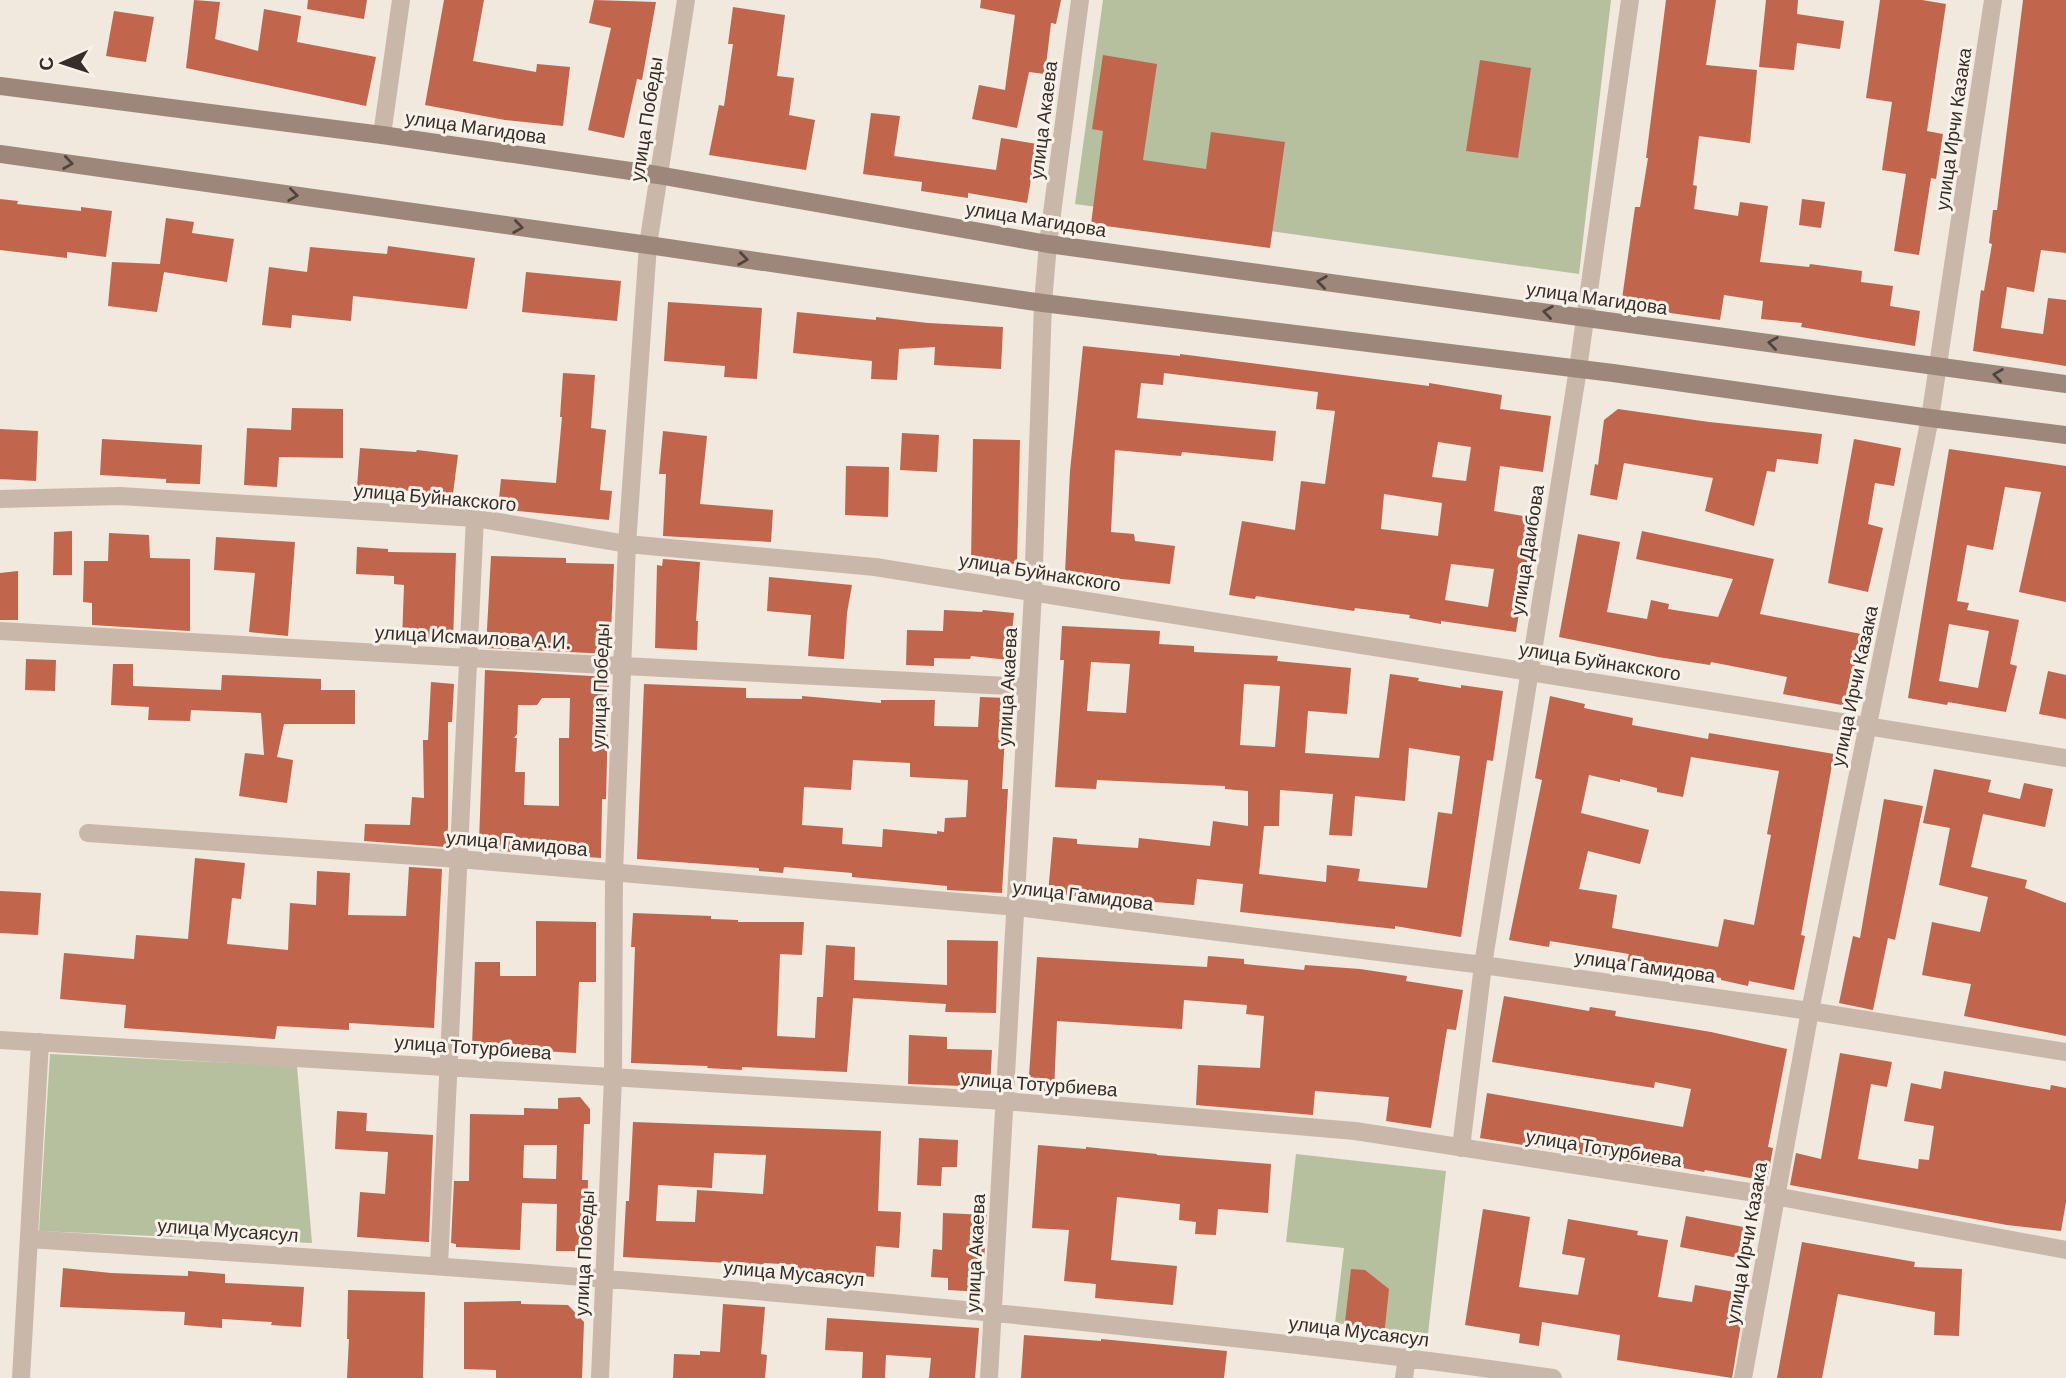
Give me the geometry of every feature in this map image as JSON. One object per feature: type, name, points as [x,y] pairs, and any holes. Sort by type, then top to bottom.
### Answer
[{"type":"main road","name":"улица Магидова","points":[[0,86],[382,135],[658,175],[1048,244],[2066,384]]},
{"type":"main road","points":[[0,154],[1043,303],[1578,369],[2066,435]]},
{"type":"street","points":[[382,135],[401,0]]},
{"type":"street","name":"улица Победы","points":[[600,1378],[613,1077],[614,873],[627,544],[648,245],[686,0]]},
{"type":"street","name":"улица Акаева","points":[[989,1378],[1033,593],[1043,303],[1048,244],[1080,0]]},
{"type":"street","name":"улица Даибова","points":[[1461,1148],[1483,965],[1578,369],[1630,0]]},
{"type":"street","name":"улица Ирчи Казака","points":[[1743,1378],[1810,1011],[1940,366],[1993,0]]},
{"type":"street","name":"улица Буйнакского","points":[[0,499],[120,496],[475,519],[627,544],[875,567],[2066,758]]},
{"type":"street","points":[[439,1265],[475,519]]},
{"type":"street","name":"улица Исмаилова А.И.","points":[[0,631],[1028,687]]},
{"type":"street","name":"улица Гамидова","points":[[88,833],[459,859],[1017,907],[1483,965],[1810,1011],[2066,1052]]},
{"type":"street","name":"улица Тотурбиева","points":[[0,1040],[1005,1101],[1355,1131],[1775,1196],[2066,1250]]},
{"type":"street","points":[[21,1378],[40,1042]]},
{"type":"street","name":"улица Мусаясул","points":[[29,1239],[439,1265],[993,1312],[1407,1357],[1553,1378]]},
{"type":"street","points":[[1404,1378],[1407,1357]]},
{"type":"green space","points":[[1103,0],[1611,0],[1579,274],[1075,204]]},
{"type":"green space","points":[[50,1054],[297,1066],[312,1243],[39,1231]]},
{"type":"green space","points":[[1296,1154],[1446,1171],[1428,1334],[1335,1323],[1344,1248],[1286,1242]]},
{"type":"building","points":[[194,0],[220,2],[215,39],[258,51],[264,9],[301,16],[297,42],[376,57],[366,106],[186,68]]},
{"type":"building","points":[[308,0],[367,0],[364,19],[307,9]]},
{"type":"building","points":[[444,0],[484,0],[473,61],[536,72],[537,64],[570,67],[563,126],[505,120],[425,105]]},
{"type":"building","points":[[594,0],[656,2],[642,80],[637,79],[624,138],[588,130],[611,28],[589,23]]},
{"type":"building","points":[[981,0],[1061,0],[1056,24],[1051,23],[1045,74],[1029,72],[1017,128],[972,119],[979,85],[1005,90],[1015,15],[980,8]]},
{"type":"building","points":[[1666,0],[1716,0],[1706,65],[1757,70],[1750,143],[1699,136],[1693,185],[1697,186],[1694,209],[1738,216],[1740,202],[1768,206],[1760,262],[1809,267],[1810,264],[1862,271],[1861,282],[1893,286],[1890,306],[1920,311],[1915,346],[1801,327],[1802,323],[1761,319],[1763,301],[1724,295],[1720,320],[1621,306],[1635,207],[1640,207],[1648,158]]},
{"type":"building","points":[[1766,0],[1798,0],[1797,14],[1844,21],[1840,49],[1797,43],[1794,70],[1759,67]]},
{"type":"building","points":[[1880,0],[1922,0],[1946,4],[1927,131],[1943,134],[1936,179],[1931,178],[1919,255],[1894,251],[1906,174],[1882,170],[1892,102],[1866,98]]},
{"type":"building","points":[[2023,0],[2066,0],[2066,253],[2041,250],[2034,292],[2007,287],[2001,328],[2043,334],[2048,298],[2066,300],[2066,366],[1973,351],[1981,290],[1984,291],[1992,244],[1989,243],[1993,210],[1997,210]]},
{"type":"building","points":[[733,7],[785,15],[777,76],[794,78],[789,115],[815,120],[806,170],[709,155],[719,105],[724,106],[733,44],[728,44]]},
{"type":"building","points":[[114,11],[154,17],[146,62],[106,56]]},
{"type":"building","points":[[1103,55],[1157,64],[1143,160],[1206,169],[1211,132],[1285,142],[1270,248],[1091,224],[1103,131],[1092,129]]},
{"type":"building","points":[[1480,60],[1531,68],[1518,158],[1466,151]]},
{"type":"building","points":[[871,113],[900,116],[894,156],[996,170],[1001,138],[1037,144],[1027,203],[968,193],[968,198],[921,191],[922,182],[863,174]]},
{"type":"building","points":[[0,199],[18,201],[17,204],[81,211],[81,207],[112,211],[106,257],[67,252],[67,258],[0,250]]},
{"type":"building","points":[[1802,199],[1825,202],[1821,228],[1799,225]]},
{"type":"building","points":[[166,218],[194,222],[192,233],[234,239],[227,282],[164,272],[157,312],[108,306],[112,262],[160,264]]},
{"type":"building","points":[[388,246],[475,258],[467,309],[353,296],[351,321],[292,315],[291,328],[262,325],[269,267],[307,272],[310,247],[387,254]]},
{"type":"building","points":[[526,272],[621,281],[617,321],[522,312]]},
{"type":"building","points":[[668,302],[762,308],[757,379],[724,377],[725,366],[664,361]]},
{"type":"building","points":[[797,312],[876,320],[876,317],[1003,327],[1001,369],[934,365],[935,347],[899,349],[897,380],[871,379],[872,361],[793,353]]},
{"type":"building","points":[[1083,346],[1180,354],[1429,386],[1429,383],[1502,395],[1500,409],[1551,416],[1543,472],[1500,466],[1494,511],[1534,518],[1516,632],[1441,621],[1441,624],[1409,618],[1410,615],[1355,608],[1354,611],[1256,596],[1255,599],[1229,595],[1242,521],[1295,530],[1301,481],[1325,484],[1335,411],[1316,409],[1318,392],[1164,373],[1163,385],[1141,383],[1137,418],[1276,431],[1273,461],[1182,452],[1181,456],[1115,450],[1111,532],[1134,534],[1135,541],[1175,546],[1170,584],[1065,573],[1070,471]],"holes":[[[1438,442],[1471,447],[1466,481],[1432,477]],[[1384,494],[1442,503],[1438,536],[1381,529]],[[1451,564],[1494,569],[1488,607],[1445,600]]]},
{"type":"building","points":[[563,373],[595,375],[591,428],[606,430],[600,490],[612,491],[609,520],[498,509],[501,479],[556,483]]},
{"type":"building","points":[[292,408],[343,409],[343,458],[279,457],[277,487],[244,485],[247,428],[291,430]]},
{"type":"building","points":[[1618,409],[1822,434],[1818,464],[1777,459],[1775,472],[1767,471],[1754,526],[1705,511],[1713,478],[1624,463],[1617,500],[1590,495],[1595,464],[1598,465],[1604,420]]},
{"type":"building","points":[[0,429],[38,431],[36,481],[0,479]]},
{"type":"building","points":[[663,431],[707,436],[700,504],[773,510],[771,542],[663,536],[666,474],[659,474]]},
{"type":"building","points":[[902,433],[939,435],[937,472],[900,470]]},
{"type":"building","points":[[102,439],[202,445],[200,484],[100,475]]},
{"type":"building","points":[[973,439],[1020,440],[1017,564],[971,563]]},
{"type":"building","points":[[1854,439],[1901,448],[1894,486],[1875,483],[1868,524],[1883,528],[1868,592],[1828,583]]},
{"type":"building","points":[[360,448],[458,455],[452,501],[411,496],[412,491],[357,487]]},
{"type":"building","points":[[1949,449],[2066,466],[2066,602],[2019,592],[2041,492],[2005,487],[1993,550],[1967,545],[1957,601],[1969,603],[1967,610],[2019,620],[2010,664],[2017,666],[2006,712],[1908,698]],"holes":[[[1949,624],[1989,631],[1978,688],[1939,681]]]},
{"type":"building","points":[[846,466],[889,467],[888,517],[845,515]]},
{"type":"building","points":[[72,531],[72,575],[53,575],[54,532]]},
{"type":"building","points":[[1642,531],[1774,559],[1760,614],[1861,634],[1847,706],[1783,694],[1787,677],[1711,662],[1710,665],[1658,657],[1559,637],[1578,534],[1620,542],[1607,612],[1647,619],[1651,600],[1669,604],[1668,609],[1718,617],[1733,579],[1636,559]]},
{"type":"building","points":[[109,533],[149,535],[150,558],[190,559],[190,631],[92,625],[92,603],[83,602],[84,561],[108,561]]},
{"type":"building","points":[[216,537],[295,542],[288,636],[249,632],[255,573],[214,570]]},
{"type":"building","points":[[357,547],[388,549],[388,552],[456,553],[453,641],[402,641],[404,585],[394,584],[394,576],[356,574]]},
{"type":"building","points":[[491,556],[566,558],[566,563],[614,564],[610,654],[486,648]]},
{"type":"building","points":[[663,559],[700,562],[697,650],[655,648],[657,565],[662,566]]},
{"type":"building","points":[[18,571],[18,620],[0,620],[0,573]]},
{"type":"building","points":[[769,577],[852,585],[844,659],[808,656],[811,615],[767,611]]},
{"type":"building","points":[[944,610],[1014,613],[1009,660],[971,656],[970,659],[934,658],[934,666],[906,665],[907,630],[943,631]]},
{"type":"building","points":[[1062,626],[1160,631],[1159,644],[1194,646],[1194,652],[1278,656],[1277,661],[1351,668],[1347,714],[1308,711],[1305,753],[1379,758],[1390,674],[1461,688],[1461,685],[1503,691],[1493,761],[1487,760],[1461,937],[1395,926],[1395,929],[1240,912],[1243,884],[1197,879],[1194,905],[1048,894],[1053,837],[1077,839],[1077,844],[1138,848],[1139,838],[1210,846],[1213,821],[1248,826],[1248,791],[1225,789],[1225,786],[1097,780],[1096,789],[1055,787],[1064,660],[1060,660]],"holes":[[[1091,662],[1130,664],[1126,713],[1087,711]],[[1244,684],[1280,686],[1275,747],[1240,745]],[[1409,748],[1460,756],[1452,814],[1438,812],[1427,888],[1358,881],[1360,869],[1327,865],[1326,882],[1259,874],[1264,826],[1279,826],[1280,790],[1333,794],[1329,835],[1352,836],[1355,796],[1405,801]]]},
{"type":"building","points":[[26,659],[56,660],[55,691],[25,690]]},
{"type":"building","points":[[113,664],[133,664],[133,686],[221,690],[222,675],[321,679],[321,690],[355,690],[355,724],[284,724],[277,757],[293,760],[287,803],[239,796],[245,753],[264,755],[261,713],[191,710],[190,721],[148,720],[149,707],[111,705]]},
{"type":"building","points":[[485,670],[609,677],[606,799],[602,799],[601,858],[483,850],[479,843]],"holes":[[[542,698],[570,698],[569,738],[559,738],[559,806],[524,805],[525,772],[515,772],[517,738],[514,738],[517,734],[518,705],[537,705]]]},
{"type":"building","points":[[2048,671],[2066,675],[2066,719],[2039,714]]},
{"type":"building","points":[[431,682],[454,684],[452,722],[448,722],[446,847],[364,841],[365,824],[410,825],[412,797],[424,798],[423,740],[428,740]]},
{"type":"building","points":[[644,684],[746,688],[746,698],[802,699],[802,696],[881,703],[881,700],[935,700],[934,726],[978,727],[980,697],[1007,698],[1002,789],[1008,789],[1002,893],[947,890],[947,886],[852,877],[852,873],[784,867],[783,873],[759,871],[759,868],[637,859]],"holes":[[[853,760],[910,763],[910,777],[968,780],[966,817],[945,818],[944,832],[937,831],[937,834],[883,829],[882,847],[842,844],[843,828],[802,825],[804,787],[851,790]]]},
{"type":"building","points":[[1550,696],[1585,704],[1584,708],[1633,718],[1632,725],[1708,739],[1709,733],[1834,754],[1801,935],[1805,936],[1794,990],[1749,981],[1748,986],[1721,978],[1627,961],[1629,954],[1550,941],[1549,947],[1509,940],[1542,780],[1535,778]],"holes":[[[1691,757],[1779,771],[1767,834],[1771,835],[1754,925],[1724,919],[1718,947],[1612,928],[1617,895],[1579,889],[1588,851],[1640,864],[1649,830],[1581,813],[1589,775],[1620,782],[1620,779],[1657,788],[1657,792],[1683,797]]]},
{"type":"building","points":[[1934,769],[1991,780],[1988,792],[2020,799],[2024,783],[2053,789],[2045,827],[1983,814],[1971,867],[2027,880],[2025,888],[2066,903],[2066,1036],[1964,1016],[1971,984],[1922,975],[1932,922],[1980,932],[1988,897],[1939,885],[1950,828],[1923,823]]},
{"type":"building","points":[[1884,799],[1923,806],[1895,940],[1888,938],[1873,1010],[1839,1003],[1853,936],[1860,938]]},
{"type":"building","points":[[195,858],[245,863],[241,899],[232,898],[227,944],[288,950],[290,903],[316,905],[317,871],[350,873],[348,915],[406,916],[409,867],[442,869],[434,1028],[349,1023],[349,1030],[277,1026],[275,1039],[124,1028],[126,1005],[60,999],[64,953],[134,959],[136,935],[188,939]]},
{"type":"building","points":[[0,891],[41,893],[38,935],[0,933]]},
{"type":"building","points":[[633,913],[711,916],[711,919],[738,922],[804,922],[802,955],[780,954],[777,1036],[815,1038],[817,997],[823,997],[826,945],[855,947],[854,980],[947,985],[947,940],[998,941],[996,1013],[945,1012],[946,1004],[853,998],[847,1072],[742,1067],[742,1070],[631,1063],[635,947],[631,947]]},
{"type":"building","points":[[536,921],[596,922],[596,982],[579,982],[576,1053],[472,1047],[475,962],[500,962],[500,976],[536,976]]},
{"type":"building","points":[[1208,956],[1244,959],[1244,964],[1304,970],[1305,965],[1360,969],[1407,976],[1406,981],[1463,990],[1456,1030],[1447,1029],[1431,1128],[1386,1121],[1389,1097],[1315,1091],[1313,1115],[1196,1105],[1198,1065],[1260,1068],[1264,1016],[1246,1014],[1247,1005],[1184,1000],[1182,1029],[1057,1021],[1054,1092],[1028,1091],[1037,957],[1207,967]]},
{"type":"building","points":[[1504,996],[1589,1011],[1590,1007],[1616,1011],[1615,1016],[1711,1032],[1787,1049],[1768,1147],[1773,1148],[1767,1181],[1667,1165],[1666,1168],[1480,1138],[1487,1093],[1683,1127],[1691,1089],[1655,1082],[1654,1088],[1492,1062]]},
{"type":"building","points":[[909,1035],[947,1037],[947,1049],[992,1050],[990,1087],[908,1084]]},
{"type":"building","points":[[1840,1053],[1892,1062],[1887,1087],[1871,1084],[1858,1159],[1918,1169],[1919,1159],[1929,1160],[1934,1126],[1904,1121],[1911,1083],[1941,1089],[1944,1071],[2050,1090],[2051,1085],[2066,1088],[2066,1202],[2061,1231],[2007,1225],[1790,1185],[1796,1153],[1821,1159]]},
{"type":"building","points":[[580,1097],[590,1109],[590,1124],[584,1124],[582,1180],[588,1180],[586,1251],[556,1251],[557,1204],[522,1203],[520,1250],[456,1247],[456,1244],[451,1243],[454,1181],[469,1181],[470,1114],[524,1115],[524,1108],[558,1109],[558,1098]],"holes":[[[524,1145],[557,1145],[556,1179],[523,1178]]]},
{"type":"building","points":[[337,1111],[367,1113],[366,1131],[433,1135],[429,1242],[357,1237],[360,1192],[385,1194],[388,1152],[335,1149]]},
{"type":"building","points":[[633,1122],[881,1131],[878,1211],[901,1212],[899,1248],[876,1246],[874,1277],[797,1270],[798,1265],[623,1257],[626,1201],[629,1201]],"holes":[[[714,1153],[766,1155],[763,1194],[697,1190],[695,1222],[656,1221],[658,1185],[712,1188]]]},
{"type":"building","points":[[919,1138],[958,1140],[957,1167],[942,1167],[941,1186],[917,1185]]},
{"type":"building","points":[[1038,1145],[1271,1164],[1268,1213],[1218,1209],[1216,1235],[1195,1234],[1196,1222],[1179,1220],[1180,1204],[1117,1197],[1111,1260],[1177,1266],[1173,1305],[1095,1298],[1096,1284],[1064,1281],[1069,1230],[1032,1228]]},
{"type":"building","points":[[1483,1209],[1530,1217],[1519,1287],[1578,1295],[1585,1258],[1562,1254],[1568,1219],[1638,1231],[1637,1235],[1668,1240],[1658,1297],[1692,1302],[1695,1285],[1746,1294],[1732,1378],[1617,1360],[1620,1335],[1542,1322],[1539,1346],[1519,1343],[1520,1334],[1465,1325]]},
{"type":"building","points":[[943,1213],[987,1215],[982,1292],[948,1290],[948,1278],[931,1277],[933,1249],[942,1250]]},
{"type":"building","points":[[1686,1216],[1754,1229],[1749,1260],[1680,1247]]},
{"type":"building","points":[[1802,1242],[1915,1262],[1914,1267],[1962,1269],[1959,1336],[1934,1335],[1935,1312],[1838,1294],[1822,1378],[1777,1378]]},
{"type":"building","points":[[63,1268],[188,1276],[188,1271],[225,1274],[225,1283],[304,1287],[301,1327],[222,1319],[222,1328],[184,1325],[185,1312],[60,1307]]},
{"type":"building","points":[[1351,1269],[1365,1270],[1389,1289],[1384,1336],[1344,1331]]},
{"type":"building","points":[[348,1290],[425,1292],[423,1378],[347,1378]]},
{"type":"building","points":[[521,1301],[521,1304],[568,1305],[584,1322],[582,1378],[496,1378],[496,1370],[464,1369],[464,1302]]},
{"type":"building","points":[[723,1304],[765,1307],[761,1354],[767,1355],[765,1378],[673,1378],[674,1354],[700,1355],[700,1351],[720,1352]]},
{"type":"building","points":[[827,1318],[979,1328],[975,1378],[929,1378],[931,1358],[886,1355],[885,1378],[862,1378],[863,1352],[825,1350]]},
{"type":"building","points":[[1024,1335],[1227,1351],[1224,1378],[1021,1378]]}]
